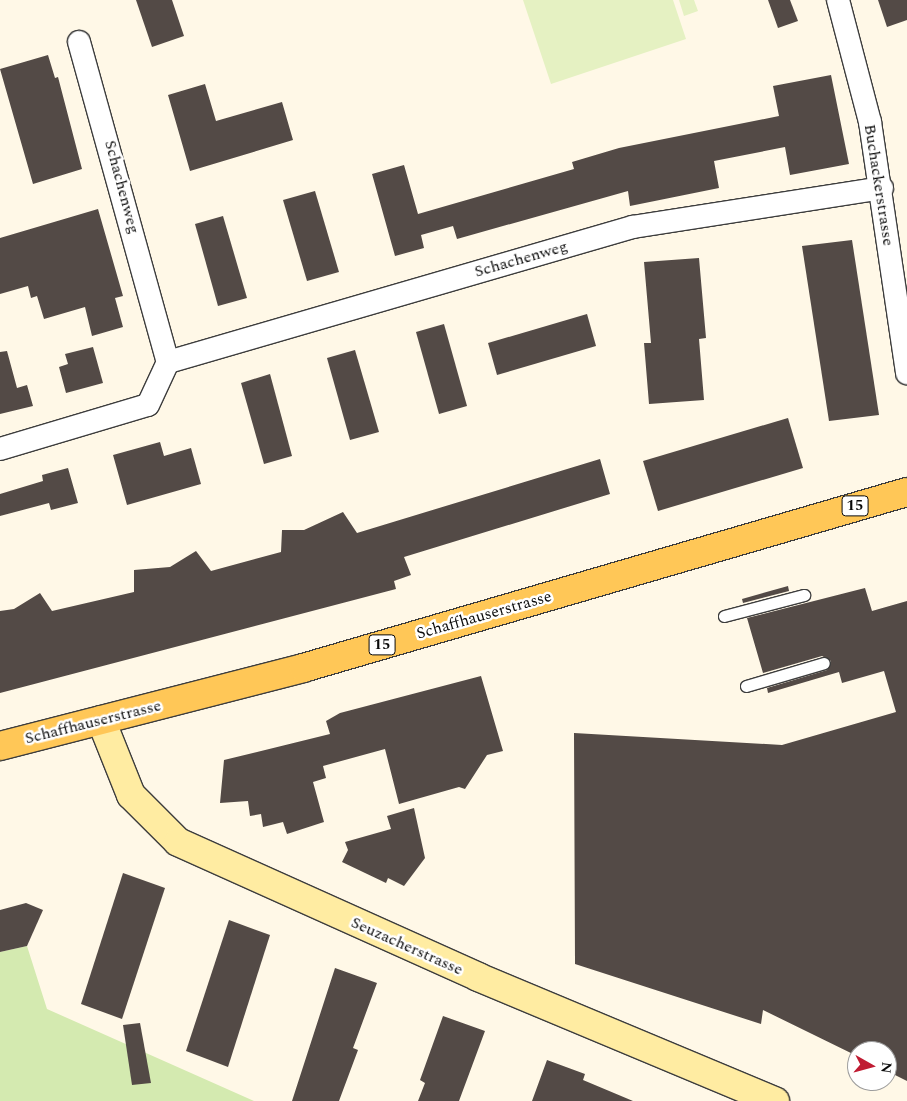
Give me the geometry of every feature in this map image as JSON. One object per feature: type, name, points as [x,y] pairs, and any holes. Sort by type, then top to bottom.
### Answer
[{"type":"main road","name":"Schaffhauserstrasse","points":[[0,746],[303,668],[907,492]]},
{"type":"main road","name":"Seuzacherstrasse","points":[[101,720],[131,795],[178,842],[478,977],[775,1101]]},
{"type":"street","name":"Buchackerstrasse","points":[[838,0],[857,65],[882,188],[907,373]]},
{"type":"street","name":"Schachenweg","points":[[80,42],[168,362],[633,227],[882,188]]},
{"type":"street","points":[[0,449],[148,405],[168,362]]},
{"type":"lane","points":[[724,616],[804,595]]},
{"type":"lane","points":[[746,686],[824,663]]},
{"type":"green space","points":[[523,0],[673,0],[686,39],[551,84]]},
{"type":"green space","points":[[679,0],[694,0],[698,11],[684,16]]},
{"type":"green space","points":[[27,946],[47,1009],[254,1101],[0,1101],[0,952]]},
{"type":"building","points":[[136,0],[172,0],[184,36],[152,47]]},
{"type":"building","points":[[768,0],[790,0],[798,21],[778,28]]},
{"type":"building","points":[[878,0],[907,0],[907,20],[887,27]]},
{"type":"building","points":[[48,55],[55,78],[58,77],[82,169],[33,184],[0,69]]},
{"type":"building","points":[[831,75],[849,164],[790,175],[785,147],[714,161],[719,188],[630,206],[628,191],[457,239],[453,226],[421,235],[424,248],[395,256],[372,174],[404,165],[418,214],[574,169],[572,162],[619,148],[779,116],[773,86]]},
{"type":"building","points":[[205,84],[216,121],[282,102],[293,140],[190,171],[168,95]]},
{"type":"building","points":[[315,191],[339,272],[307,281],[283,200]]},
{"type":"building","points":[[98,209],[123,296],[115,298],[123,327],[92,336],[85,307],[44,319],[37,296],[31,298],[28,286],[0,294],[0,238]]},
{"type":"building","points":[[223,216],[247,298],[218,306],[195,224]]},
{"type":"building","points":[[852,240],[879,415],[829,421],[802,246]]},
{"type":"building","points":[[699,258],[706,338],[699,339],[704,400],[649,404],[644,343],[651,343],[644,262]]},
{"type":"building","points":[[587,314],[596,346],[497,375],[488,343]]},
{"type":"building","points":[[444,324],[467,406],[439,414],[416,332]]},
{"type":"building","points":[[93,347],[103,383],[66,393],[59,367],[68,364],[65,354]]},
{"type":"building","points":[[355,350],[379,432],[350,440],[327,358]]},
{"type":"building","points":[[7,351],[17,388],[27,385],[33,406],[0,414],[0,352]]},
{"type":"building","points":[[270,374],[292,456],[264,464],[241,383]]},
{"type":"building","points":[[788,418],[803,468],[658,511],[643,461]]},
{"type":"building","points":[[160,442],[164,456],[191,448],[201,484],[127,505],[113,455]]},
{"type":"building","points":[[600,459],[610,494],[404,557],[411,575],[394,581],[396,589],[0,693],[0,611],[14,609],[40,593],[52,611],[134,592],[134,570],[170,567],[196,551],[211,571],[281,552],[282,530],[304,530],[343,512],[357,533]]},
{"type":"building","points":[[68,468],[78,503],[51,510],[49,503],[0,516],[0,494],[43,481],[42,475]]},
{"type":"building","points":[[788,586],[789,591],[743,603],[742,599]]},
{"type":"building","points":[[865,588],[872,611],[907,601],[907,1081],[897,1076],[897,1041],[847,1041],[847,1051],[763,1010],[761,1024],[575,964],[574,733],[782,745],[896,712],[884,671],[842,683],[839,672],[768,693],[767,688],[827,670],[831,661],[822,656],[763,673],[747,618]]},
{"type":"building","points":[[481,676],[503,751],[487,755],[465,789],[459,787],[399,804],[385,749],[323,766],[326,778],[313,782],[324,822],[287,834],[283,822],[263,827],[261,814],[250,816],[248,801],[220,803],[224,760],[330,734],[326,721],[340,713]]},
{"type":"building","points":[[414,808],[425,858],[404,886],[388,878],[386,883],[342,862],[348,850],[345,842],[391,829],[387,816]]},
{"type":"building","points":[[123,873],[165,888],[122,1019],[81,1004]]},
{"type":"building","points":[[26,903],[43,910],[27,946],[0,952],[0,910]]},
{"type":"building","points":[[229,920],[270,935],[228,1067],[186,1051]]},
{"type":"building","points":[[335,968],[377,983],[353,1048],[358,1050],[339,1101],[292,1101]]},
{"type":"building","points":[[443,1016],[485,1031],[459,1101],[418,1101],[425,1083],[420,1080]]},
{"type":"building","points":[[140,1023],[151,1083],[132,1085],[123,1025]]},
{"type":"building","points":[[547,1060],[585,1074],[583,1080],[633,1101],[532,1101]]}]
